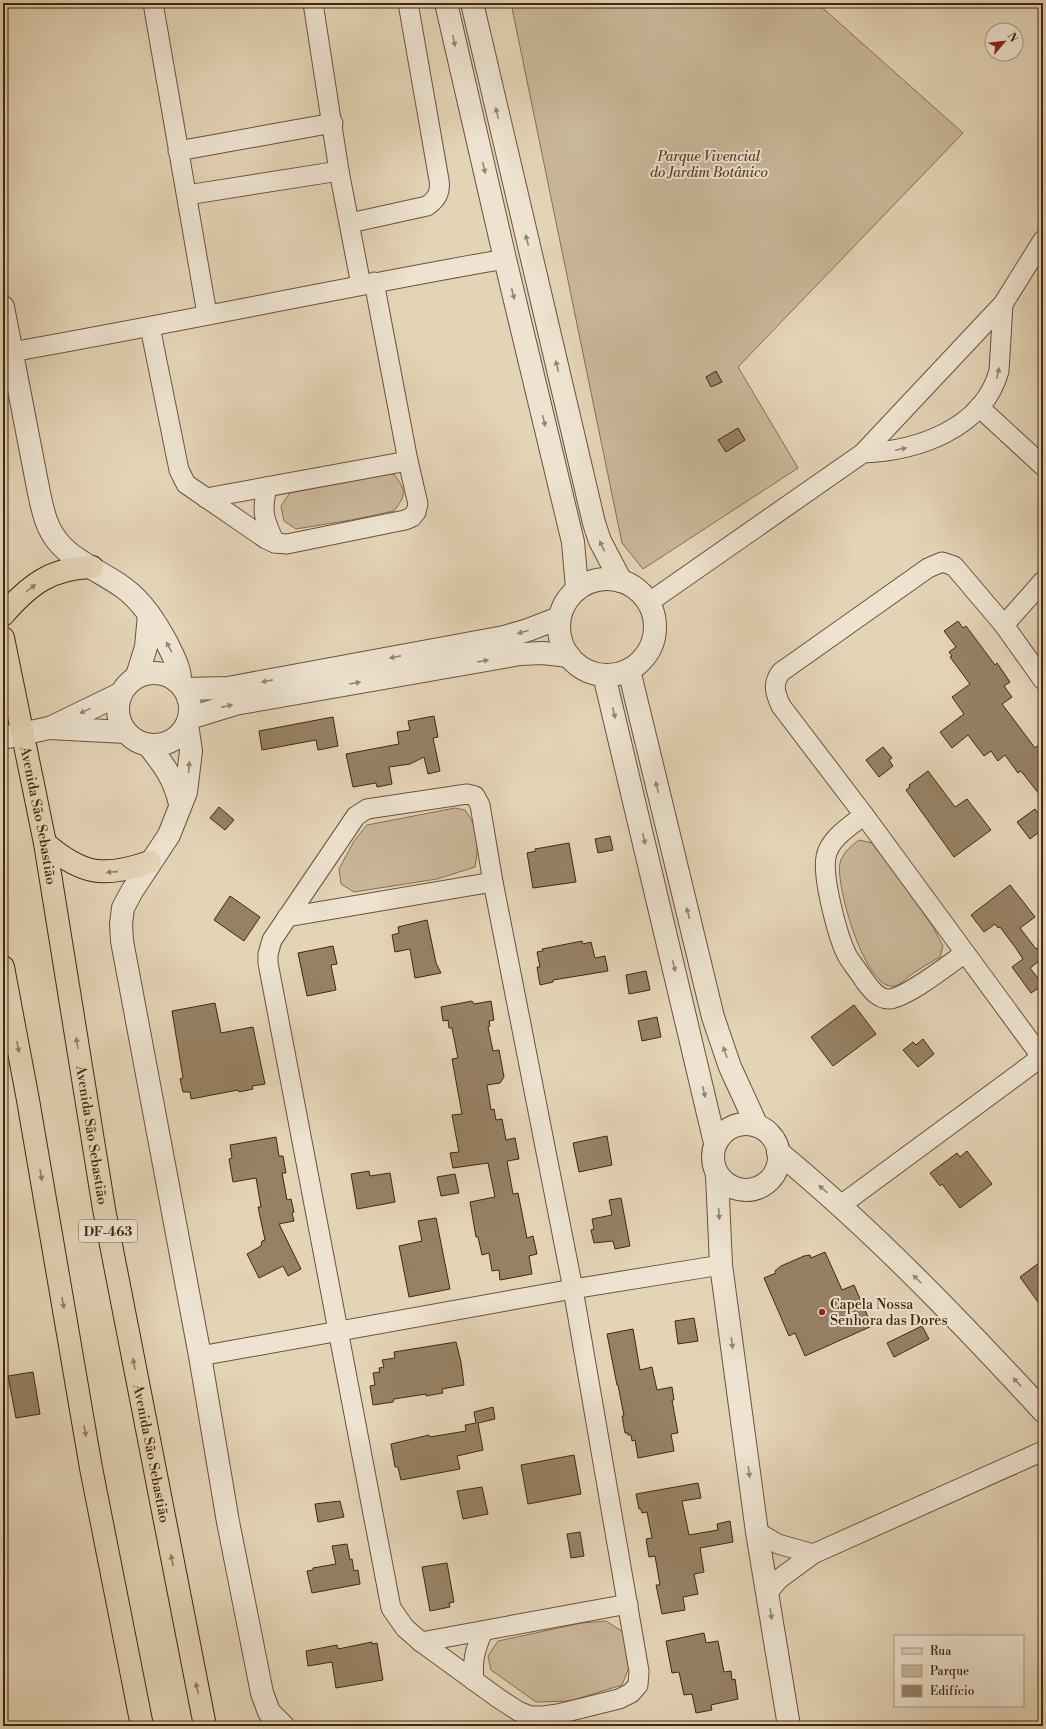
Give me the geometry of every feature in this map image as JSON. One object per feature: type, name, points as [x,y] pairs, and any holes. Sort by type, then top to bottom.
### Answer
[{"type":"main road","points":[[3,615],[20,595],[35,584],[57,573],[70,569],[92,567]]},
{"type":"main road","name":"Avenida São Sebastião","points":[[3,638],[13,736],[45,843],[104,1209],[205,1726]]},
{"type":"main road","points":[[45,843],[70,863],[94,871],[119,871],[150,862]]},
{"type":"main road","points":[[3,967],[30,1107],[91,1468],[142,1726]]},
{"type":"street","points":[[153,3],[187,195],[206,314]]},
{"type":"street","points":[[150,327],[180,475],[186,484],[206,498],[266,539],[275,543],[287,544],[406,520],[412,517],[416,512],[418,504],[367,283],[350,222],[339,171],[333,123],[313,3]]},
{"type":"street","points":[[350,222],[427,206],[439,195],[439,180],[408,3]]},
{"type":"street","points":[[446,3],[505,259],[573,542],[577,588]]},
{"type":"street","points":[[472,3],[594,523],[600,541],[621,581]]},
{"type":"street","points":[[178,151],[333,123]]},
{"type":"street","points":[[187,195],[339,171]]},
{"type":"street","points":[[648,603],[863,453],[1003,304],[1043,240]]},
{"type":"street","points":[[11,352],[150,327],[206,314],[367,283],[505,259]]},
{"type":"street","points":[[863,453],[883,453],[931,440],[962,423],[979,407],[997,380],[999,371],[1003,304]]},
{"type":"street","points":[[3,307],[45,519],[51,532],[60,544],[126,589],[135,597],[149,614],[176,661],[182,686],[188,698],[190,739],[189,775],[186,792],[169,835],[150,862],[123,908],[121,924],[122,941],[200,1356],[228,1522],[262,1693],[269,1712],[283,1726]]},
{"type":"street","points":[[979,407],[1043,466]]},
{"type":"street","points":[[206,498],[408,461]]},
{"type":"street","points":[[266,487],[263,513],[275,543]]},
{"type":"street","points":[[841,1205],[1042,1057],[864,815],[781,706],[774,687],[776,679],[781,672],[928,568],[942,562],[954,566],[1004,625],[1043,680]]},
{"type":"street","points":[[606,578],[621,581],[636,589],[648,603],[654,617],[654,633],[650,648],[641,660],[629,670],[617,674],[604,675],[591,672],[578,666],[569,656],[562,644],[559,632],[559,618],[565,601],[577,588],[591,581],[606,578]]},
{"type":"street","points":[[1004,625],[1043,581]]},
{"type":"street","points":[[137,676],[149,634],[149,614]]},
{"type":"street","points":[[13,736],[49,728],[120,694],[137,676],[146,673],[157,673],[173,678],[182,686],[228,688],[488,640],[528,630],[559,618]]},
{"type":"street","points":[[120,694],[118,713],[120,722],[126,732],[139,742],[148,745],[160,745],[171,741],[181,734],[188,721],[235,704],[520,654],[543,653],[569,656]]},
{"type":"street","points":[[629,670],[713,1017],[730,1067],[757,1126]]},
{"type":"street","points":[[604,675],[691,1034],[715,1144]]},
{"type":"street","points":[[49,728],[126,732]]},
{"type":"street","points":[[148,745],[174,782],[180,804]]},
{"type":"street","points":[[472,795],[478,800],[480,806],[493,882],[573,1289],[639,1671],[638,1685],[631,1693],[619,1699],[558,1714],[543,1716],[530,1716],[518,1711],[474,1681],[421,1642],[397,1619],[391,1608],[268,963],[269,948],[287,917],[353,819],[367,809],[472,795]]},
{"type":"street","points":[[864,815],[839,836],[829,847],[826,858],[826,873],[834,917],[848,956],[871,990],[880,997],[889,999],[898,996],[911,990],[965,953]]},
{"type":"street","points":[[287,917],[493,882]]},
{"type":"street","points":[[717,1175],[726,1184],[738,1190],[751,1190],[763,1186],[773,1177],[778,1165],[778,1152],[775,1141],[767,1132],[757,1126],[745,1124],[733,1127],[722,1133],[715,1144],[712,1154],[713,1165],[717,1175],[721,1265],[757,1532],[789,1726]]},
{"type":"street","points":[[778,1152],[841,1205],[936,1298],[1043,1411]]},
{"type":"street","points":[[200,1356],[573,1289],[721,1265]]},
{"type":"street","points":[[768,1592],[779,1580],[813,1554],[1043,1451]]},
{"type":"street","points":[[757,1532],[778,1544],[813,1554]]},
{"type":"street","points":[[421,1642],[628,1604]]},
{"type":"street","points":[[474,1681],[472,1663],[475,1649],[482,1631]]},
{"type":"green space","name":"Parque Vivencial do Jardim Botânico","points":[[511,3],[817,3],[963,133],[738,367],[798,468],[643,569],[622,543]]},
{"type":"green space","points":[[384,473],[394,474],[403,489],[403,496],[394,511],[296,529],[284,521],[281,506],[291,491]]},
{"type":"green space","points":[[455,808],[465,810],[473,824],[477,837],[475,867],[437,879],[354,892],[341,884],[339,869],[354,841],[367,825]]},
{"type":"green space","points":[[859,840],[872,843],[907,889],[933,927],[943,946],[940,957],[894,986],[883,983],[873,972],[863,956],[842,892],[840,875],[841,859],[850,847]]},
{"type":"green space","points":[[606,1621],[623,1632],[630,1665],[622,1685],[570,1701],[536,1702],[491,1670],[488,1656],[498,1641],[582,1623]]},
{"type":"building","points":[[716,371],[722,382],[711,387],[706,377]]},
{"type":"building","points":[[738,428],[745,440],[726,452],[718,440]]},
{"type":"building","points":[[958,621],[963,628],[966,626],[995,665],[997,663],[1010,682],[1004,686],[1012,697],[1002,704],[1035,748],[1043,741],[1043,799],[1021,771],[1018,773],[1005,755],[998,761],[991,751],[984,756],[968,735],[952,748],[940,732],[964,714],[952,697],[970,684],[950,657],[952,656],[949,652],[956,647],[944,631]]},
{"type":"building","points":[[434,716],[438,737],[433,738],[440,771],[428,774],[424,757],[410,764],[389,767],[392,784],[377,787],[376,783],[353,787],[346,754],[399,744],[397,732],[410,730],[408,721]]},
{"type":"building","points":[[333,717],[338,746],[318,750],[316,740],[262,750],[259,731]]},
{"type":"building","points":[[883,747],[892,758],[889,760],[893,766],[879,777],[866,760]]},
{"type":"building","points":[[928,771],[955,807],[967,799],[991,830],[954,857],[906,790],[910,787],[909,785]]},
{"type":"building","points":[[219,807],[234,820],[225,830],[210,818]]},
{"type":"building","points":[[1035,809],[1043,820],[1043,829],[1030,839],[1017,822]]},
{"type":"building","points":[[610,836],[613,850],[598,853],[595,839]]},
{"type":"building","points":[[569,843],[576,882],[533,888],[527,853],[536,851],[535,849]]},
{"type":"building","points":[[1010,885],[1035,917],[1020,928],[1036,949],[1043,944],[1043,958],[1030,968],[1043,985],[1031,993],[1012,967],[1023,959],[1000,927],[998,928],[995,924],[984,932],[971,915]]},
{"type":"building","points":[[230,896],[260,917],[244,941],[214,920]]},
{"type":"building","points":[[427,920],[436,963],[441,973],[415,978],[410,949],[395,952],[392,935],[399,933],[398,927]]},
{"type":"building","points":[[582,941],[583,944],[591,942],[595,958],[605,956],[608,971],[553,980],[553,982],[540,985],[537,967],[540,967],[537,952],[543,951],[542,949]]},
{"type":"building","points":[[333,946],[337,964],[331,965],[336,990],[307,996],[298,953]]},
{"type":"building","points":[[646,971],[650,990],[629,994],[626,975]]},
{"type":"building","points":[[472,1001],[474,1004],[491,1001],[494,1020],[489,1021],[490,1026],[488,1027],[493,1051],[499,1050],[504,1077],[500,1083],[487,1085],[491,1110],[494,1109],[496,1120],[502,1119],[506,1140],[515,1138],[519,1159],[507,1161],[513,1194],[518,1193],[527,1238],[533,1236],[537,1254],[529,1256],[532,1274],[500,1280],[499,1270],[492,1271],[489,1253],[482,1255],[478,1237],[476,1237],[470,1202],[495,1197],[488,1163],[453,1168],[450,1153],[459,1152],[452,1115],[462,1114],[452,1059],[458,1058],[452,1028],[449,1028],[448,1020],[443,1021],[441,1007]]},
{"type":"building","points":[[215,1003],[221,1033],[253,1027],[265,1084],[252,1086],[253,1089],[239,1092],[238,1090],[191,1099],[190,1092],[183,1092],[180,1079],[183,1078],[172,1011]]},
{"type":"building","points":[[854,1005],[876,1034],[833,1066],[811,1037]]},
{"type":"building","points":[[657,1017],[661,1037],[642,1041],[638,1021]]},
{"type":"building","points":[[923,1039],[934,1054],[918,1067],[903,1050],[913,1042],[916,1045]]},
{"type":"building","points":[[607,1136],[612,1165],[579,1172],[573,1143]]},
{"type":"building","points":[[276,1137],[279,1156],[283,1156],[286,1173],[282,1173],[287,1200],[291,1199],[294,1212],[292,1213],[294,1221],[279,1224],[301,1269],[288,1276],[283,1266],[259,1278],[247,1254],[261,1246],[262,1241],[265,1240],[258,1207],[261,1207],[256,1178],[233,1182],[229,1159],[232,1158],[230,1145]]},
{"type":"building","points":[[967,1151],[992,1184],[960,1208],[942,1184],[940,1186],[930,1173],[957,1153],[960,1157]]},
{"type":"building","points":[[369,1171],[370,1176],[390,1173],[395,1202],[357,1209],[351,1174]]},
{"type":"building","points":[[455,1174],[459,1193],[441,1196],[437,1177]]},
{"type":"building","points":[[621,1198],[630,1246],[615,1249],[613,1241],[594,1243],[591,1230],[594,1229],[592,1219],[612,1215],[609,1200]]},
{"type":"building","points":[[436,1218],[450,1289],[409,1297],[399,1246],[422,1241],[418,1221]]},
{"type":"building","name":"Capela Nossa Senhora das Dores","points":[[825,1252],[842,1290],[854,1285],[872,1326],[805,1356],[795,1333],[789,1336],[764,1278],[776,1273],[775,1271],[781,1266],[804,1256],[810,1255],[811,1258]]},
{"type":"building","points":[[1043,1260],[1043,1309],[1020,1277]]},
{"type":"building","points":[[694,1318],[698,1341],[678,1344],[675,1321]]},
{"type":"building","points":[[922,1326],[929,1339],[894,1357],[887,1343]]},
{"type":"building","points":[[633,1329],[640,1370],[652,1367],[657,1390],[672,1387],[674,1400],[672,1400],[678,1433],[671,1434],[674,1451],[638,1458],[635,1440],[632,1441],[631,1435],[625,1433],[622,1416],[624,1416],[607,1334]]},
{"type":"building","points":[[456,1342],[461,1362],[464,1385],[442,1389],[443,1393],[394,1399],[393,1402],[373,1405],[370,1386],[375,1385],[373,1373],[380,1372],[379,1368],[384,1367],[382,1360],[395,1358],[394,1352]]},
{"type":"building","points":[[33,1372],[40,1414],[16,1418],[8,1376]]},
{"type":"building","points":[[493,1407],[495,1419],[478,1423],[483,1450],[457,1456],[460,1469],[401,1480],[398,1467],[395,1467],[391,1444],[429,1435],[430,1437],[466,1431],[465,1425],[476,1423],[474,1412]]},
{"type":"building","points":[[574,1455],[581,1494],[528,1504],[521,1465]]},
{"type":"building","points":[[698,1483],[701,1498],[682,1501],[689,1535],[718,1530],[717,1524],[730,1521],[733,1542],[700,1548],[704,1572],[694,1574],[698,1594],[683,1597],[685,1610],[662,1614],[656,1585],[660,1585],[655,1556],[649,1557],[646,1539],[652,1538],[647,1512],[642,1513],[641,1509],[639,1509],[636,1494]]},
{"type":"building","points":[[482,1487],[488,1514],[463,1519],[457,1491]]},
{"type":"building","points":[[340,1501],[344,1517],[318,1522],[315,1504]]},
{"type":"building","points":[[580,1532],[584,1556],[571,1558],[567,1534]]},
{"type":"building","points":[[347,1544],[354,1571],[358,1570],[360,1584],[312,1593],[307,1571],[313,1570],[313,1568],[336,1564],[332,1546]]},
{"type":"building","points":[[447,1563],[454,1602],[449,1603],[450,1607],[430,1611],[422,1567]]},
{"type":"building","points":[[704,1633],[706,1643],[718,1641],[724,1672],[731,1671],[732,1680],[735,1679],[738,1699],[711,1705],[712,1710],[696,1713],[692,1694],[684,1695],[679,1672],[672,1673],[666,1641]]},
{"type":"building","points":[[372,1642],[372,1644],[377,1643],[383,1680],[336,1688],[332,1662],[308,1666],[306,1651],[337,1645],[338,1649]]},
{"type":"place","name":"Capela Nossa Senhora das Dores","points":[[822,1312]]}]
